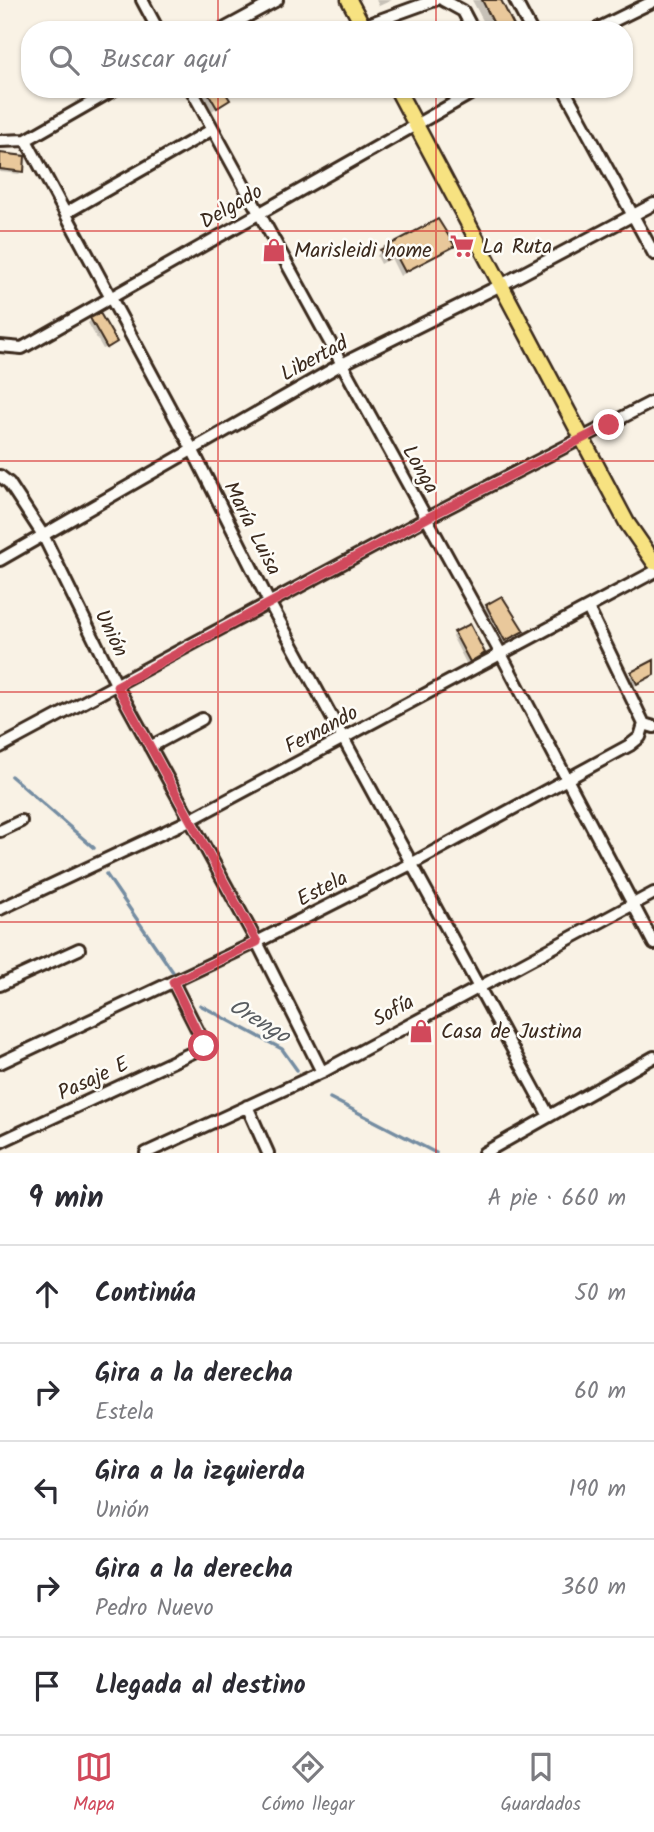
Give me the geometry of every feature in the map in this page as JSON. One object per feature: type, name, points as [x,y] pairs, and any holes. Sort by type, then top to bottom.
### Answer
[{"type":"main road","points":[[349,0],[360,21]]},
{"type":"main road","points":[[402,98],[627,523],[654,562]]},
{"type":"street","points":[[142,0],[153,21]]},
{"type":"street","points":[[238,21],[277,0]]},
{"type":"street","points":[[382,21],[435,0]]},
{"type":"street","points":[[443,0],[463,11],[468,21]]},
{"type":"street","points":[[515,0],[526,21]]},
{"type":"street","points":[[613,21],[654,1]]},
{"type":"street","points":[[0,141],[26,141],[100,98]]},
{"type":"street","name":"Longa","points":[[196,98],[340,365],[501,654],[654,944]]},
{"type":"street","name":"Delgado","points":[[0,346],[22,348],[463,98]]},
{"type":"street","points":[[569,98],[654,254]]},
{"type":"street","points":[[65,213],[213,129]]},
{"type":"street","name":"María Luisa","points":[[26,141],[191,447],[269,602],[549,1116]]},
{"type":"street","name":"Libertad","points":[[0,560],[191,447],[340,365],[501,285],[654,204]]},
{"type":"street","points":[[3,745],[427,518],[654,401]]},
{"type":"street","name":"Unión","points":[[0,476],[9,483],[43,535],[117,686],[257,942],[322,1072]]},
{"type":"street","name":"Fernando","points":[[0,909],[190,820],[654,572]]},
{"type":"street","points":[[588,608],[649,725]]},
{"type":"street","points":[[150,747],[202,719]]},
{"type":"street","name":"Estela","points":[[0,1063],[257,942],[411,864],[630,745],[649,725]]},
{"type":"street","points":[[0,831],[21,821]]},
{"type":"street","name":"Sofía","points":[[146,1153],[322,1072],[477,985],[654,892]]},
{"type":"street","points":[[0,985],[79,949]]},
{"type":"street","name":"Pasaje E","points":[[0,1142],[202,1048],[204,1044],[173,982]]},
{"type":"street","points":[[484,1153],[654,1057]]},
{"type":"street","points":[[247,1106],[268,1153]]},
{"type":"building","points":[[482,0],[501,0],[512,21],[492,21]]},
{"type":"building","points":[[211,98],[229,98],[230,100],[217,108]]},
{"type":"building","points":[[0,153],[25,156],[24,172],[0,169]]},
{"type":"building","points":[[438,219],[455,246],[405,272],[396,255],[386,260],[380,250]]},
{"type":"building","points":[[100,313],[117,342],[107,348],[90,318]]},
{"type":"building","points":[[502,596],[524,631],[505,641],[486,605]]},
{"type":"building","points":[[470,624],[485,653],[470,662],[454,632]]},
{"type":"building","points":[[654,660],[654,675],[637,684],[631,672]]},
{"type":"waterway","name":"Orengo","points":[[11,776],[94,848]]},
{"type":"waterway","name":"Orengo","points":[[106,874],[173,972]]},
{"type":"waterway","name":"Orengo","points":[[200,1005],[282,1049],[297,1070]]},
{"type":"waterway","name":"Orengo","points":[[330,1098],[436,1153]]},
{"type":"place","name":"La Ruta","points":[[462,246]]},
{"type":"place","name":"Marisleidi home","points":[[274,250]]},
{"type":"place","name":"Casa de Justina","points":[[421,1031]]},
{"type":"route","points":[[204,1046],[173,982],[257,942],[117,686],[427,518],[609,425]]}]
